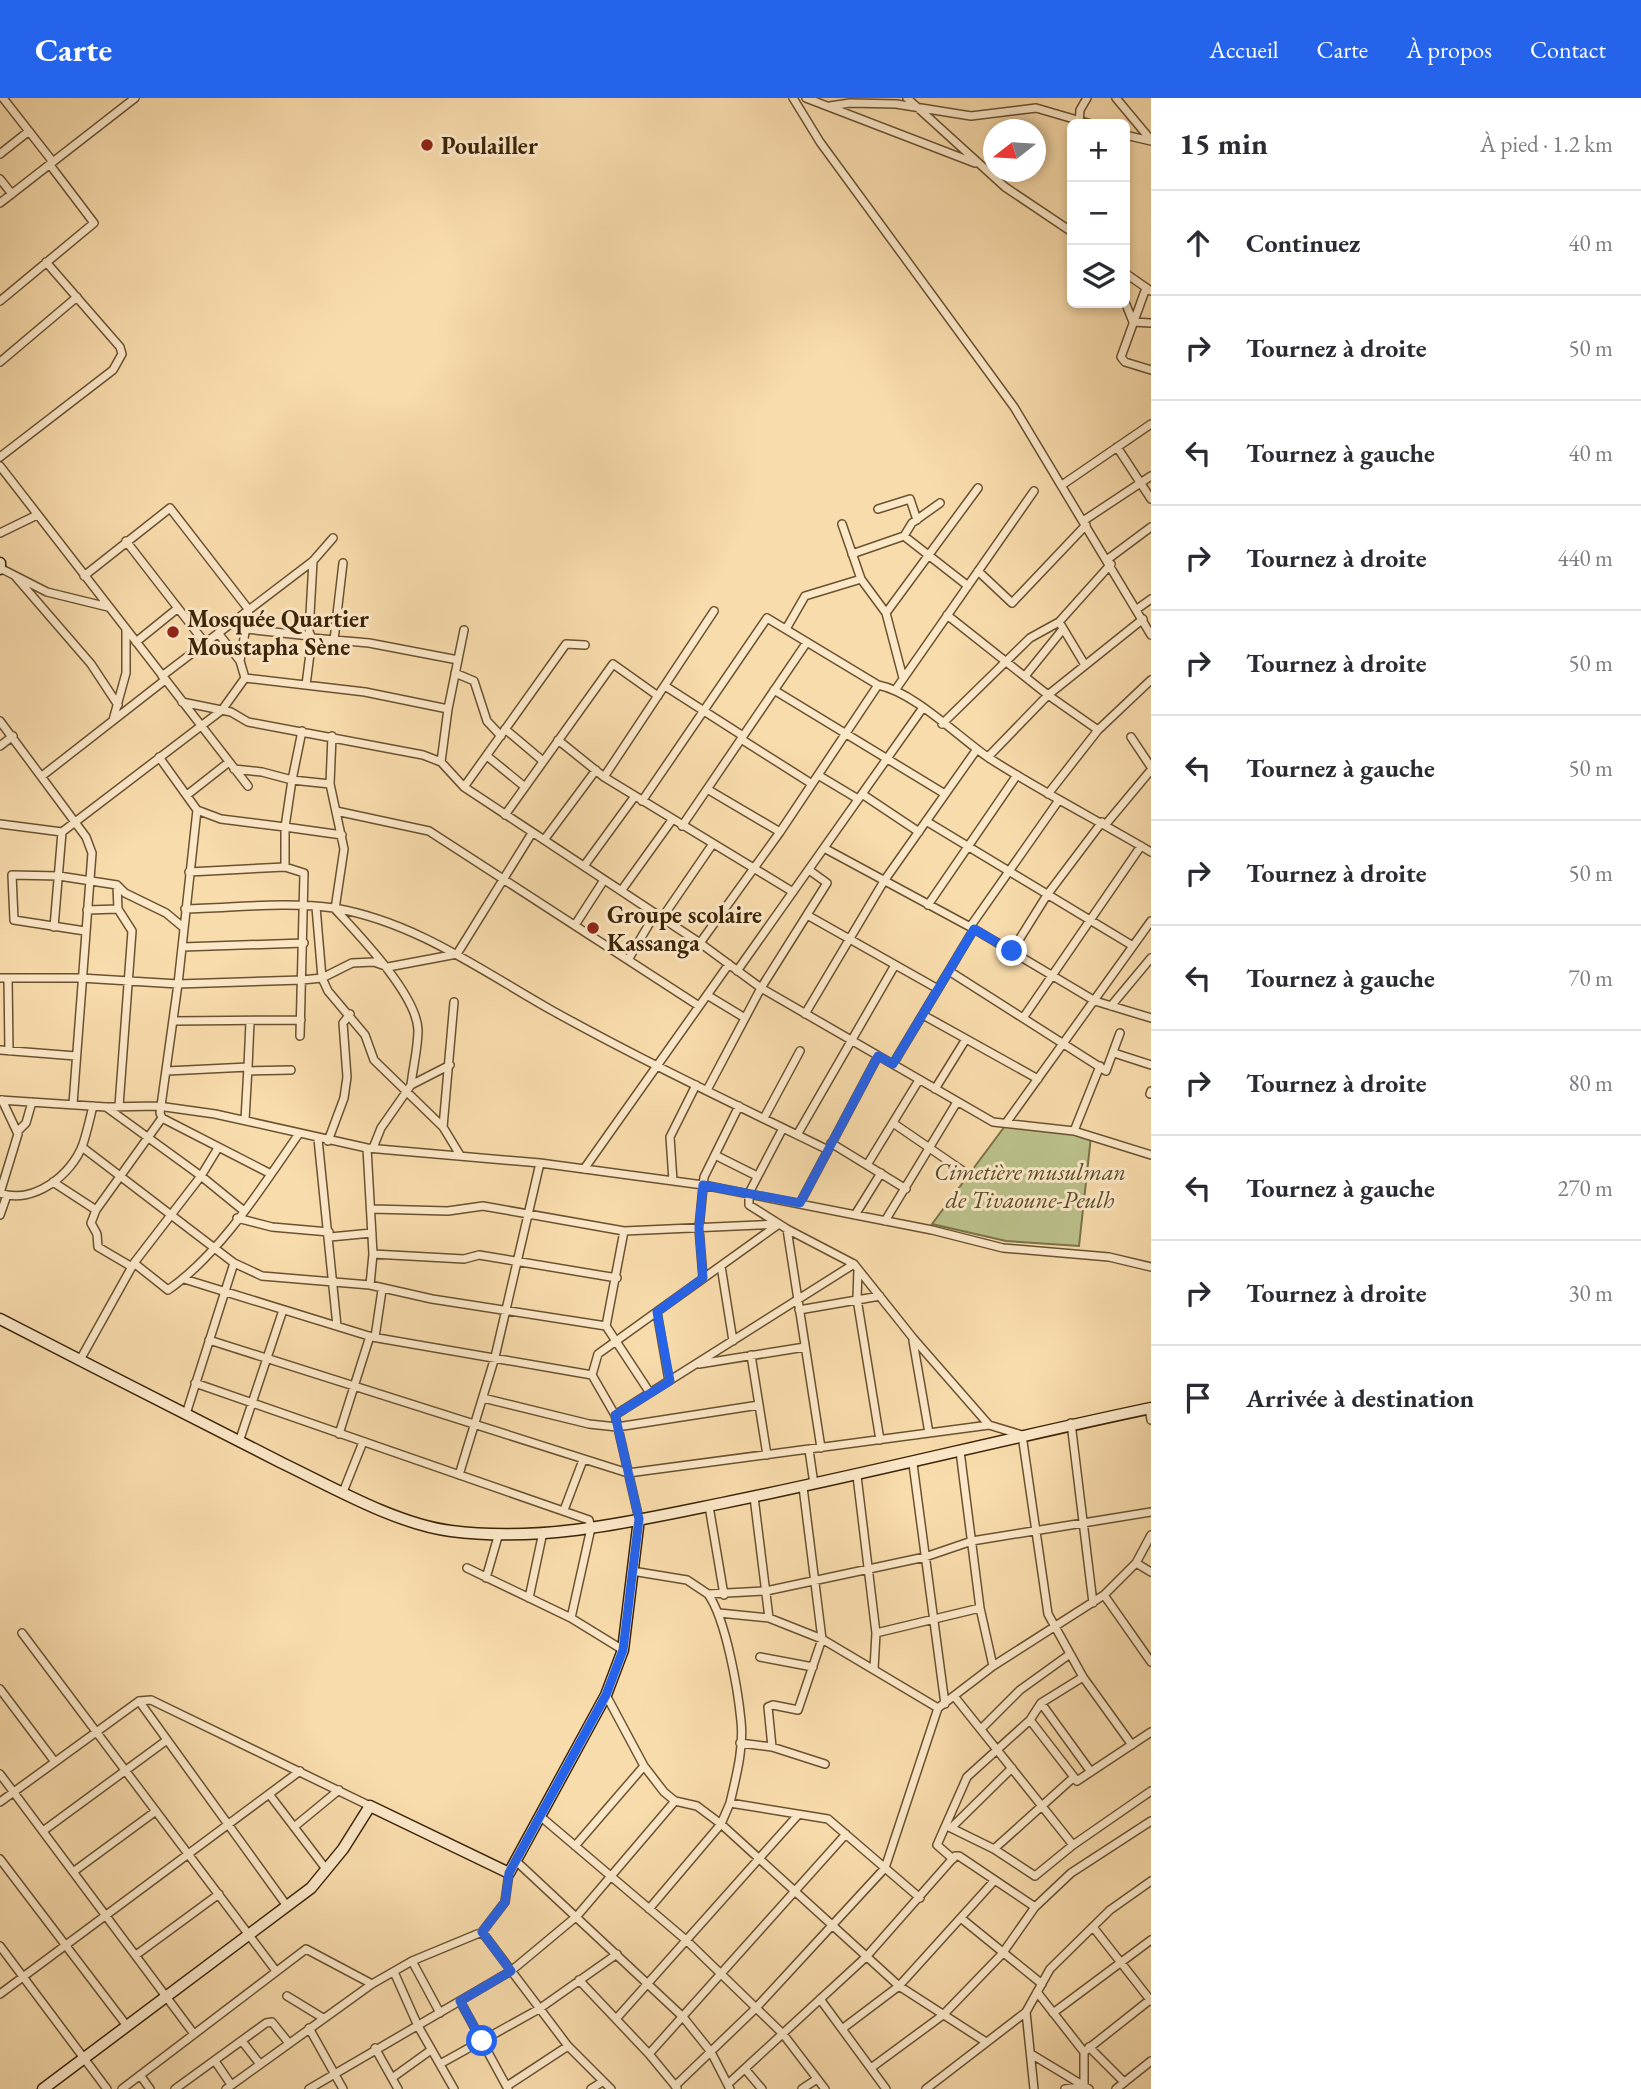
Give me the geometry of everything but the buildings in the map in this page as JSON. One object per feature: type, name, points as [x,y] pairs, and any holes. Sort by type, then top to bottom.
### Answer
[{"type":"street","points":[[0,300],[94,223],[3,98]]},
{"type":"street","points":[[0,203],[135,98]]},
{"type":"street","points":[[793,98],[820,142],[1014,407],[1110,561],[1151,635]]},
{"type":"street","points":[[806,98],[980,166]]},
{"type":"street","points":[[907,98],[1005,187],[1067,229]]},
{"type":"street","points":[[1080,119],[1087,98]]},
{"type":"street","points":[[1116,98],[1151,141]]},
{"type":"street","points":[[830,106],[850,103],[918,107],[971,116],[1036,108],[1070,119]]},
{"type":"street","points":[[0,154],[29,131]]},
{"type":"street","points":[[1130,136],[1151,141]]},
{"type":"street","points":[[0,179],[12,194]]},
{"type":"street","points":[[0,457],[113,370],[120,360],[120,347],[47,262]]},
{"type":"street","points":[[1130,276],[1149,289],[1133,322],[1122,360],[1151,370]]},
{"type":"street","points":[[0,362],[77,297]]},
{"type":"street","points":[[1127,308],[1133,322]]},
{"type":"street","points":[[1133,322],[1151,323]]},
{"type":"street","points":[[1062,485],[1151,425]]},
{"type":"street","points":[[1117,447],[1151,499]]},
{"type":"street","points":[[0,466],[248,786]]},
{"type":"street","points":[[978,571],[1013,603],[1084,523],[1151,476]]},
{"type":"street","points":[[886,613],[978,488]]},
{"type":"street","points":[[896,689],[1034,491]]},
{"type":"street","points":[[878,509],[910,499],[917,520]]},
{"type":"street","points":[[852,554],[904,536],[917,520],[940,503]]},
{"type":"street","points":[[84,576],[170,508],[249,610],[240,661]]},
{"type":"street","points":[[0,533],[37,514]]},
{"type":"street","points":[[842,524],[861,579],[886,613],[903,678]]},
{"type":"street","points":[[1025,676],[1110,561],[1151,527]]},
{"type":"street","points":[[904,536],[968,586]]},
{"type":"street","points":[[42,776],[113,721],[205,643],[313,561],[333,538]]},
{"type":"street","points":[[126,541],[205,643]]},
{"type":"street","points":[[306,685],[311,637],[313,561]]},
{"type":"street","points":[[334,640],[343,563]]},
{"type":"street","points":[[0,567],[47,592],[108,607]]},
{"type":"street","points":[[15,576],[91,664],[118,705]]},
{"type":"street","points":[[786,629],[805,596],[861,579]]},
{"type":"street","points":[[1137,609],[1151,599]]},
{"type":"street","points":[[136,642],[178,608]]},
{"type":"street","points":[[604,777],[714,611]]},
{"type":"street","points":[[947,615],[1048,695],[1098,730]]},
{"type":"street","points":[[642,801],[767,618],[878,685],[896,689],[988,757],[1146,849]]},
{"type":"street","points":[[988,757],[1048,695],[1143,619]]},
{"type":"street","points":[[942,724],[1030,638],[1061,625]]},
{"type":"street","points":[[1061,625],[1085,665]]},
{"type":"street","points":[[113,721],[127,660],[125,629]]},
{"type":"street","points":[[246,629],[416,650],[458,660]]},
{"type":"street","points":[[441,762],[448,709],[464,630]]},
{"type":"street","points":[[218,633],[240,661],[245,678]]},
{"type":"street","points":[[464,787],[566,644],[571,642],[585,645]]},
{"type":"street","points":[[682,826],[807,642]]},
{"type":"street","points":[[505,815],[613,664],[658,696]]},
{"type":"street","points":[[455,673],[474,681],[487,721],[543,761]]},
{"type":"street","points":[[245,678],[365,692],[448,709]]},
{"type":"street","points":[[54,927],[62,832],[222,710],[245,678]]},
{"type":"street","points":[[1048,794],[1098,730],[1151,680]]},
{"type":"street","points":[[700,943],[780,832],[878,685]]},
{"type":"street","points":[[665,686],[812,784]]},
{"type":"street","points":[[774,690],[945,794]]},
{"type":"street","points":[[182,702],[222,710],[248,722],[332,736],[423,755],[441,762],[464,787],[700,943],[761,988],[993,1122],[1074,1131],[1151,1155]]},
{"type":"street","points":[[737,971],[922,709]]},
{"type":"street","points":[[0,721],[86,837],[92,853],[73,1104]]},
{"type":"street","points":[[285,867],[285,827],[302,731]]},
{"type":"street","points":[[0,746],[13,736]]},
{"type":"street","points":[[332,736],[330,784],[344,849],[335,909]]},
{"type":"street","points":[[1012,951],[1048,895],[1151,768],[1131,737]]},
{"type":"street","points":[[558,740],[604,777],[751,869],[793,892]]},
{"type":"street","points":[[805,1014],[884,881],[977,749]]},
{"type":"street","points":[[487,756],[525,787]]},
{"type":"street","points":[[159,757],[197,810],[221,820],[342,835]]},
{"type":"street","points":[[187,795],[232,766],[292,780],[330,784]]},
{"type":"street","points":[[544,840],[596,770]]},
{"type":"street","points":[[818,775],[919,832]]},
{"type":"street","points":[[928,905],[1017,775]]},
{"type":"street","points":[[707,789],[780,832]]},
{"type":"street","points":[[584,866],[635,796]]},
{"type":"street","points":[[893,1064],[972,928],[1059,800]]},
{"type":"street","points":[[197,810],[174,1021],[167,1071],[158,1106],[162,1118],[271,1174]]},
{"type":"street","points":[[336,811],[429,831],[699,1006]]},
{"type":"street","points":[[621,891],[672,820]]},
{"type":"street","points":[[926,821],[1133,946]]},
{"type":"street","points":[[0,824],[62,832]]},
{"type":"street","points":[[76,1056],[4,1050],[4,978],[81,978],[178,984],[302,980],[322,978],[352,963],[374,962],[388,967],[457,954],[532,833]]},
{"type":"street","points":[[1023,1018],[1090,920],[1151,841]]},
{"type":"street","points":[[628,960],[712,845]]},
{"type":"street","points":[[824,848],[972,928],[1095,1001],[1151,1018]]},
{"type":"street","points":[[189,872],[285,867],[304,873],[300,1036]]},
{"type":"street","points":[[707,1090],[761,988],[827,883],[809,870]]},
{"type":"street","points":[[85,931],[14,920],[10,878],[16,873],[117,885],[125,893],[166,913],[184,928]]},
{"type":"street","points":[[575,925],[604,880]]},
{"type":"street","points":[[117,885],[118,909],[132,931],[119,1106]]},
{"type":"street","points":[[186,909],[316,907],[335,909],[409,930],[658,1066],[797,1135],[867,1165],[906,1189]]},
{"type":"street","points":[[316,907],[322,978],[328,991],[365,1035],[370,1055],[404,1093],[443,1127],[460,1155]]},
{"type":"street","points":[[87,910],[118,909]]},
{"type":"street","points":[[335,909],[388,967],[416,1018],[418,1031],[411,1085]]},
{"type":"street","points":[[807,915],[938,989]]},
{"type":"street","points":[[1006,1123],[1151,921]]},
{"type":"street","points":[[1143,932],[1151,938]]},
{"type":"street","points":[[182,947],[304,943]]},
{"type":"street","points":[[1111,1006],[1151,958]]},
{"type":"street","points":[[584,1169],[729,964]]},
{"type":"street","points":[[797,1135],[895,965]]},
{"type":"street","points":[[949,971],[1100,1066],[1109,1069],[1120,1033]]},
{"type":"street","points":[[707,995],[745,1018]]},
{"type":"street","points":[[443,1127],[454,1002]]},
{"type":"street","points":[[328,1141],[344,1098],[347,1077],[343,1023],[350,1014]]},
{"type":"street","points":[[923,1015],[1038,1079]]},
{"type":"street","points":[[174,1021],[301,1020]]},
{"type":"street","points":[[245,1120],[250,1022]]},
{"type":"street","points":[[935,1089],[966,1039]]},
{"type":"street","points":[[764,1118],[800,1051]]},
{"type":"street","points":[[1114,1053],[1151,1065]]},
{"type":"street","points":[[800,1203],[878,1056]]},
{"type":"street","points":[[370,1284],[373,1254],[370,1148],[411,1085],[450,1065]]},
{"type":"street","points":[[1074,1131],[1100,1066]]},
{"type":"street","points":[[167,1071],[291,1070]]},
{"type":"street","points":[[867,1165],[919,1080]]},
{"type":"street","points":[[673,1181],[670,1136],[696,1085]]},
{"type":"street","points":[[1,1100],[106,1107],[158,1106],[245,1120],[298,1135],[370,1148],[540,1163],[703,1185],[800,1203],[1003,1248],[1109,1257],[1151,1267]]},
{"type":"street","points":[[1,1100],[18,1130]]},
{"type":"street","points":[[0,1215],[18,1130],[26,1123],[32,1102]]},
{"type":"street","points":[[885,1221],[957,1102]]},
{"type":"street","points":[[3,1194],[29,1195],[53,1182],[82,1147],[93,1106]]},
{"type":"street","points":[[703,1278],[699,1228],[703,1185],[739,1106]]},
{"type":"street","points":[[106,1107],[201,1175],[244,1211]]},
{"type":"street","points":[[162,1118],[96,1210],[91,1223],[97,1234],[99,1247],[133,1265],[168,1290],[184,1279],[244,1211],[298,1135]]},
{"type":"street","points":[[892,1123],[963,1171]]},
{"type":"street","points":[[783,1128],[749,1193],[751,1208],[856,1266],[913,1338],[989,1425]]},
{"type":"street","points":[[318,1139],[337,1326]]},
{"type":"street","points":[[82,1147],[234,1263],[262,1276],[370,1284],[382,1290],[606,1326]]},
{"type":"street","points":[[80,1360],[133,1265],[201,1175],[218,1148]]},
{"type":"street","points":[[715,1155],[757,1176]]},
{"type":"street","points":[[459,1475],[495,1357],[540,1163]]},
{"type":"street","points":[[855,1215],[881,1173]]},
{"type":"street","points":[[53,1182],[96,1210]]},
{"type":"street","points":[[372,1209],[448,1211],[483,1206],[624,1231],[779,1224]]},
{"type":"street","points":[[237,1218],[272,1227],[329,1235],[372,1233]]},
{"type":"street","points":[[215,2061],[228,2086],[372,1984],[412,1961],[482,1932],[505,1902],[509,1873],[606,1695],[623,1650],[639,1519],[615,1415],[592,1375],[598,1354],[779,1224]]},
{"type":"street","points":[[787,1229],[821,1448]]},
{"type":"street","points":[[624,1231],[606,1326],[650,1393]]},
{"type":"street","points":[[373,1254],[464,1259],[479,1255],[617,1278]]},
{"type":"street","points":[[186,1414],[234,1263]]},
{"type":"street","points":[[721,1266],[733,1340]]},
{"type":"street","points":[[615,1415],[798,1299],[856,1266]]},
{"type":"street","points":[[856,1266],[857,1299],[880,1440]]},
{"type":"street","points":[[184,1279],[372,1337],[592,1375]]},
{"type":"street","points":[[340,1434],[372,1337],[382,1290]]},
{"type":"street","points":[[799,1310],[880,1296]]},
{"type":"street","points":[[239,1442],[283,1310]]},
{"type":"street","points":[[657,1312],[670,1381]]},
{"type":"street","points":[[0,1319],[239,1442],[343,1492],[427,1525],[451,1531],[499,1533],[591,1528],[913,1464],[1071,1423],[1150,1408],[1151,1420]]},
{"type":"street","points":[[913,1338],[929,1433]]},
{"type":"street","points":[[209,1340],[628,1473],[989,1425],[1022,1435]]},
{"type":"street","points":[[695,1365],[805,1347]]},
{"type":"street","points":[[751,1355],[767,1455]]},
{"type":"street","points":[[195,1384],[589,1520],[591,1528],[571,1618]]},
{"type":"street","points":[[482,1398],[589,1424],[617,1427],[759,1405]]},
{"type":"street","points":[[1071,1423],[1093,1603]]},
{"type":"street","points":[[1022,1435],[1034,1533],[1048,1614],[1083,1677],[1132,1745]]},
{"type":"street","points":[[343,1492],[363,1442]]},
{"type":"street","points":[[809,1450],[814,1484]]},
{"type":"street","points":[[960,1451],[980,1608],[993,1666]]},
{"type":"street","points":[[565,1510],[583,1460]]},
{"type":"street","points":[[579,1980],[649,2054],[676,2088],[755,2009],[885,1868],[941,1706],[934,1620],[913,1464]]},
{"type":"street","points":[[857,1476],[876,1633],[874,1669]]},
{"type":"street","points":[[772,1747],[768,1707],[773,1705],[798,1710],[822,1639],[803,1487]]},
{"type":"street","points":[[754,1497],[769,1618]]},
{"type":"street","points":[[709,1506],[724,1595]]},
{"type":"street","points":[[708,1594],[766,1591],[925,1557],[972,1541],[1084,1525],[1151,1512]]},
{"type":"street","points":[[529,1598],[543,1532]]},
{"type":"street","points":[[486,1578],[499,1533]]},
{"type":"street","points":[[941,1706],[993,1666],[1104,1595],[1136,1563],[1151,1535]]},
{"type":"street","points":[[1136,1563],[1151,1572]]},
{"type":"street","points":[[467,1568],[571,1618],[623,1650]]},
{"type":"street","points":[[632,1571],[687,1580],[708,1594],[719,1613],[741,1721],[730,1803],[721,1824],[649,1909]]},
{"type":"street","points":[[1104,1595],[1151,1662]]},
{"type":"street","points":[[876,1633],[980,1608]]},
{"type":"street","points":[[719,1613],[769,1618],[822,1639],[941,1706]]},
{"type":"street","points":[[22,1633],[276,1971]]},
{"type":"street","points":[[981,1729],[1020,1690],[1070,1654]]},
{"type":"street","points":[[760,1657],[813,1667]]},
{"type":"street","points":[[949,1827],[967,1777],[1030,1720],[1041,1703],[1083,1677]]},
{"type":"street","points":[[0,1689],[55,1762]]},
{"type":"street","points":[[606,1695],[644,1766],[664,1792],[675,1801],[697,1807],[721,1824],[899,1986],[986,2042]]},
{"type":"street","points":[[954,1696],[1073,1845]]},
{"type":"street","points":[[0,1802],[139,1701],[151,1700],[509,1873]]},
{"type":"street","points":[[139,1701],[287,1906]]},
{"type":"street","points":[[1041,1703],[1091,1772]]},
{"type":"street","points":[[1030,1720],[1077,1781],[1151,1732]]},
{"type":"street","points":[[43,1831],[167,1740]]},
{"type":"street","points":[[740,1743],[772,1747],[825,1764]]},
{"type":"street","points":[[575,1846],[644,1766]]},
{"type":"street","points":[[953,1859],[937,1845],[949,1827],[1012,1768]]},
{"type":"street","points":[[0,1994],[300,1771]]},
{"type":"street","points":[[0,1774],[194,2034]]},
{"type":"street","points":[[994,1849],[1074,1777]]},
{"type":"street","points":[[294,1827],[339,1790]]},
{"type":"street","points":[[949,1827],[994,1849],[1035,1876],[1073,1845],[1151,1791]]},
{"type":"street","points":[[269,1794],[326,1869]]},
{"type":"street","points":[[309,2089],[511,1971],[577,1916],[675,1801]]},
{"type":"street","points":[[730,1803],[828,1819],[920,1898]]},
{"type":"street","points":[[43,2089],[311,1888],[370,1807]]},
{"type":"street","points":[[73,1872],[156,1811]]},
{"type":"street","points":[[616,2019],[798,1815]]},
{"type":"street","points":[[540,1816],[686,1940],[783,2034],[825,2089]]},
{"type":"street","points":[[871,2068],[943,2015],[1002,1954],[1035,1907],[1071,1873],[1151,1821]]},
{"type":"street","points":[[649,2054],[846,1834]]},
{"type":"street","points":[[516,1861],[683,2017],[711,2052],[729,2087],[745,2068],[866,1957],[953,1859],[959,1856],[1035,1907]]},
{"type":"street","points":[[0,1859],[127,2026]]},
{"type":"street","points":[[842,2029],[899,1986],[994,1881]]},
{"type":"street","points":[[926,2089],[1026,2012],[1050,1969],[1110,1910],[1151,1881]]},
{"type":"street","points":[[136,1955],[219,1894]]},
{"type":"street","points":[[962,1919],[1042,1984]]},
{"type":"street","points":[[1087,2049],[1151,2000],[1093,1927]]},
{"type":"street","points":[[482,1932],[568,2046],[611,2089]]},
{"type":"street","points":[[1053,2013],[1151,1940]]},
{"type":"street","points":[[0,1946],[107,2089]]},
{"type":"street","points":[[122,2089],[306,1949],[372,1984]]},
{"type":"street","points":[[440,2064],[538,2009],[617,1954]]},
{"type":"street","points":[[412,1961],[440,2013]]},
{"type":"street","points":[[394,1972],[418,2026],[454,2089]]},
{"type":"street","points":[[1037,1992],[1087,2049],[1124,2082]]},
{"type":"street","points":[[287,1996],[323,2018]]},
{"type":"street","points":[[820,1999],[886,2089]]},
{"type":"street","points":[[460,2001],[507,2088],[568,2046]]},
{"type":"street","points":[[1026,2012],[1034,2089]]},
{"type":"street","points":[[175,2089],[268,2022],[276,2026],[288,2042]]},
{"type":"street","points":[[309,2028],[343,2089]]},
{"type":"street","points":[[242,2041],[259,2063]]},
{"type":"street","points":[[375,2049],[398,2089]]},
{"type":"street","points":[[1086,2088],[1087,2049]]},
{"type":"street","points":[[392,2078],[431,2050]]},
{"type":"street","points":[[1031,2054],[1086,2088]]},
{"type":"street","points":[[1116,2089],[1151,2061]]},
{"type":"street","points":[[745,2068],[762,2089]]},
{"type":"street","points":[[140,2075],[150,2089]]},
{"type":"street","points":[[802,2089],[817,2078]]},
{"type":"street","points":[[940,2078],[940,2089]]},
{"type":"street","points":[[591,2089],[603,2082]]},
{"type":"street","points":[[1065,2089],[1086,2088]]},
{"type":"green space","name":"Cimetière musulman de Tivaoune-Peulh","points":[[1005,1126],[1091,1136],[1079,1246],[1006,1241],[932,1224]]},
{"type":"place","name":"Poulailler","points":[[427,145]]},
{"type":"place","name":"Mosquée Quartier Moustapha Sène","points":[[173,632]]},
{"type":"place","name":"Groupe scolaire Kassanga","points":[[593,928]]},
{"type":"route","points":[[482,2041],[460,2001],[511,1971],[482,1932],[505,1902],[509,1873],[606,1695],[623,1650],[639,1519],[615,1415],[670,1381],[657,1312],[703,1278],[699,1228],[703,1185],[800,1203],[878,1056],[893,1064],[974,929],[1012,951]]}]
